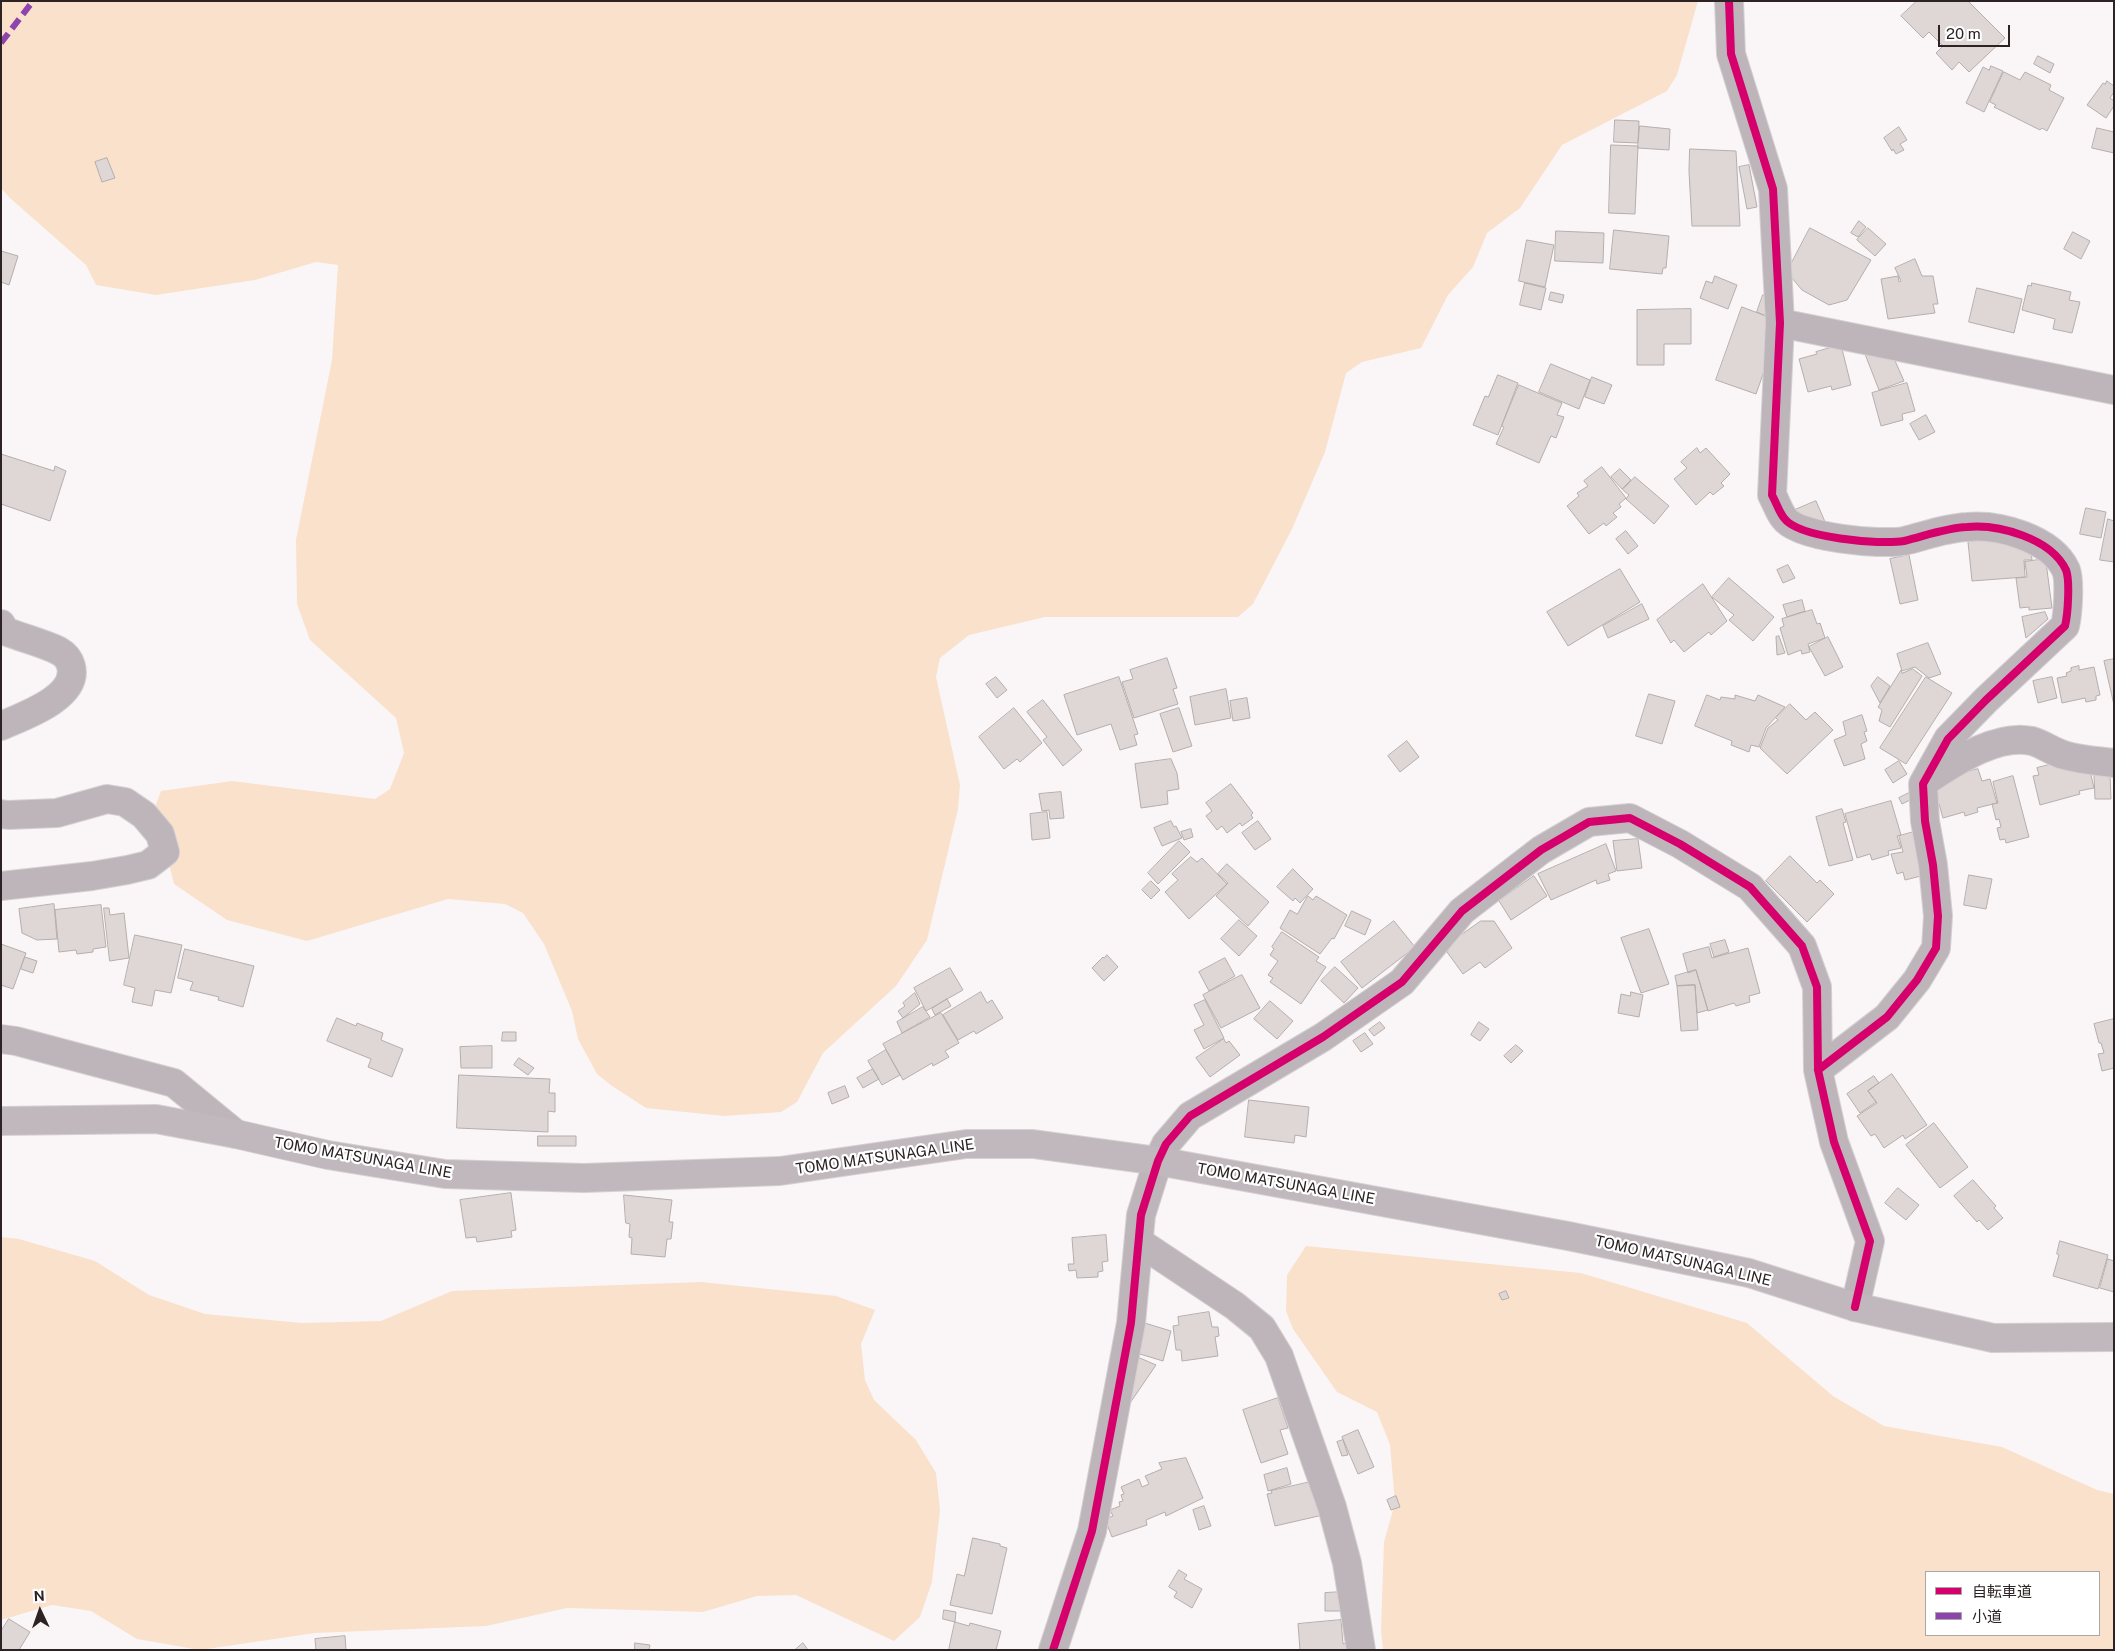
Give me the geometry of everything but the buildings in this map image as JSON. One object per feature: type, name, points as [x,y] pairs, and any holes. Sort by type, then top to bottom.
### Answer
[{"type":"main road","name":"TOMO MATSUNAGA LINE","points":[[1,1121],[156,1119],[236,1134],[328,1155],[445,1174],[584,1178],[780,1171],[966,1144],[1033,1144],[1158,1161],[1558,1234],[1749,1273],[1855,1307],[1993,1338],[2114,1337]]},
{"type":"street","points":[[1729,1],[1731,54],[1773,189],[1780,323],[1772,494],[1784,519],[1804,531],[1852,541],[1902,541],[1936,531],[1967,526],[1991,526],[2016,532],[2051,550],[2066,570],[2068,611],[2065,626],[1986,700],[1948,739],[1923,784],[1925,821],[1933,866],[1938,916],[1936,948],[1917,980],[1887,1017],[1818,1070]]},
{"type":"street","points":[[1780,323],[2114,390]]},
{"type":"street","points":[[1,624],[5,631],[60,652],[69,659],[72,672],[71,682],[46,706],[1,726]]},
{"type":"street","points":[[1923,784],[1965,756],[1991,746],[2012,741],[2032,741],[2064,755],[2114,763]]},
{"type":"street","points":[[1,814],[57,813],[108,799],[125,802],[144,814],[160,834],[165,852],[148,865],[127,870],[92,876],[1,886]]},
{"type":"street","points":[[1053,1650],[1092,1531],[1131,1323],[1142,1215],[1158,1161],[1166,1144],[1190,1116],[1323,1036],[1402,982],[1462,911],[1541,850],[1590,822],[1630,818],[1680,844],[1750,887],[1802,946],[1817,987],[1818,1070],[1834,1142],[1870,1241],[1855,1307]]},
{"type":"street","points":[[1,1039],[16,1041],[174,1083],[236,1134]]},
{"type":"street","points":[[1138,1242],[1235,1306],[1262,1328],[1279,1356],[1332,1507],[1347,1563],[1361,1650]]},
{"type":"shaded area","points":[[1,1],[1698,1],[1677,75],[1667,91],[1562,145],[1520,208],[1487,233],[1473,267],[1448,295],[1421,348],[1362,362],[1346,373],[1325,452],[1292,529],[1253,604],[1238,617],[1045,617],[969,635],[940,658],[936,677],[960,785],[958,809],[927,940],[896,986],[823,1053],[797,1102],[781,1112],[724,1116],[646,1108],[597,1074],[578,1039],[572,1011],[544,944],[523,913],[505,904],[448,899],[307,941],[227,920],[174,884],[155,807],[161,791],[232,781],[375,799],[390,789],[404,753],[396,718],[310,640],[297,604],[296,540],[332,360],[338,265],[316,262],[255,280],[156,295],[96,285],[86,265],[1,188]]},
{"type":"shaded area","points":[[1,1237],[19,1239],[95,1261],[149,1295],[205,1314],[302,1323],[381,1321],[452,1291],[701,1282],[836,1296],[875,1310],[861,1344],[865,1380],[874,1400],[916,1440],[936,1473],[940,1510],[932,1582],[920,1617],[894,1641],[796,1595],[757,1596],[703,1612],[567,1608],[486,1626],[315,1633],[200,1650],[137,1639],[91,1611],[52,1605],[1,1620]]},
{"type":"shaded area","points":[[1306,1246],[1581,1273],[1747,1323],[1833,1396],[1884,1426],[2002,1447],[2097,1490],[2114,1494],[2114,1650],[1383,1650],[1381,1629],[1384,1542],[1395,1503],[1390,1445],[1377,1412],[1337,1392],[1293,1329],[1286,1311],[1287,1275]]},
{"type":"marked path","points":[[1,43],[33,1]]},
{"type":"cycle path","points":[[1729,1],[1731,54],[1773,189],[1780,323],[1772,495],[1781,513],[1792,525],[1805,531],[1859,541],[1904,541],[1967,527],[1993,528],[2008,531],[2022,535],[2049,549],[2066,570],[2068,581],[2068,606],[2065,626],[1986,700],[1948,739],[1923,784],[1925,821],[1933,865],[1938,916],[1936,948],[1917,980],[1887,1017],[1818,1070]]},
{"type":"cycle path","points":[[1053,1650],[1092,1531],[1131,1323],[1141,1215],[1158,1161],[1166,1144],[1190,1116],[1323,1037],[1402,982],[1462,911],[1541,850],[1589,822],[1630,818],[1680,844],[1750,887],[1802,946],[1817,987],[1818,1070],[1834,1142],[1870,1241],[1855,1307]]}]
